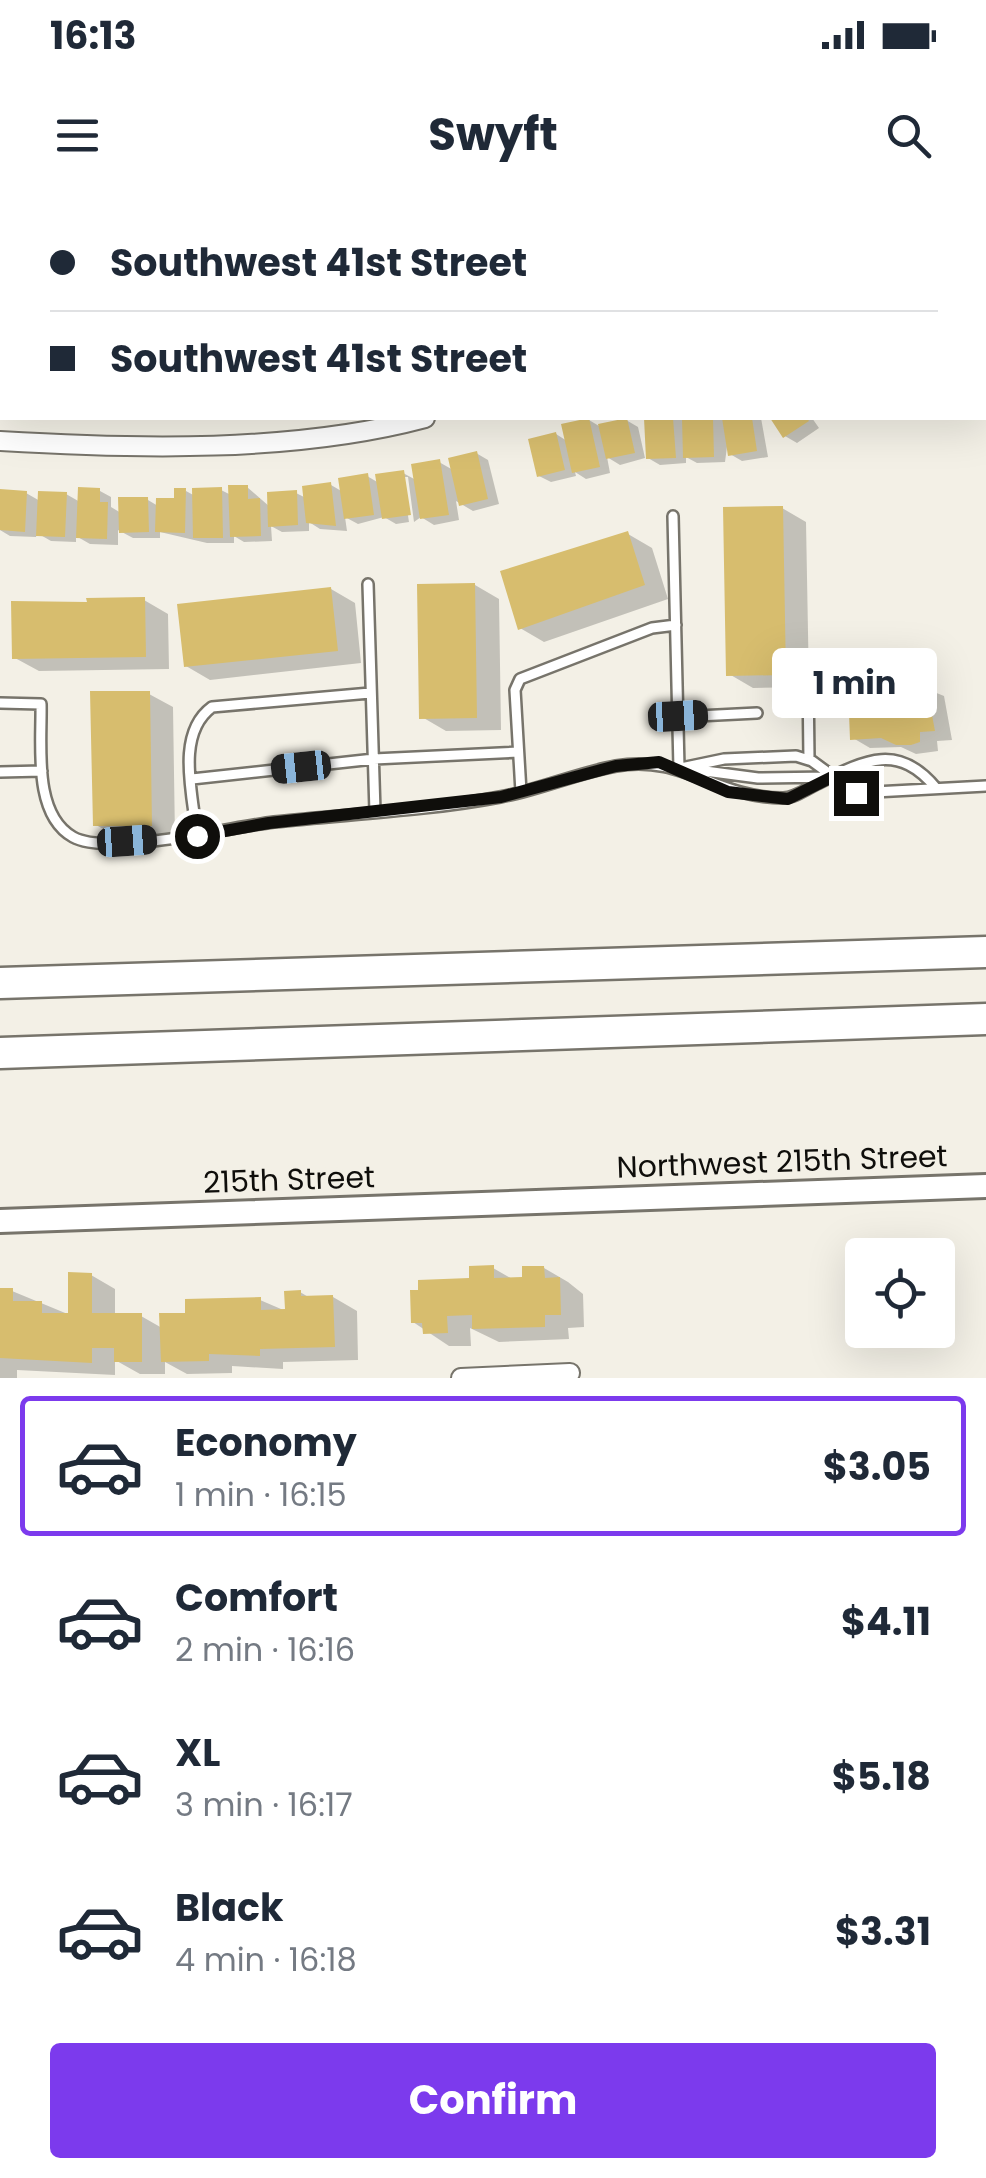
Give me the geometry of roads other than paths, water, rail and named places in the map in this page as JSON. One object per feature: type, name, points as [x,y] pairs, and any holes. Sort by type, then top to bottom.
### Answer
[{"type":"highway","points":[[0,983],[986,952]]},
{"type":"highway","points":[[0,1054],[986,1019]]},
{"type":"street","points":[[0,441],[140,450],[277,440],[412,420]]},
{"type":"street","name":"Northwest 215th Street","points":[[580,1198],[986,1186]]},
{"type":"street","name":"215th Street","points":[[0,1221],[580,1198]]},
{"type":"street","points":[[461,1378],[570,1373]]},
{"type":"lane","points":[[673,516],[679,768]]},
{"type":"lane","points":[[368,584],[375,812]]},
{"type":"lane","points":[[520,792],[515,690],[520,679],[652,628],[676,625]]},
{"type":"lane","points":[[808,676],[809,760]]},
{"type":"lane","points":[[197,836],[190,733],[198,717],[212,707],[370,694]]},
{"type":"lane","points":[[0,704],[41,704],[42,771],[54,820],[72,837],[92,844],[197,836],[269,823],[520,792],[616,766],[659,762],[728,792],[788,799],[874,760],[896,758],[914,762],[936,788]]},
{"type":"lane","points":[[678,716],[757,713]]},
{"type":"lane","points":[[192,779],[374,759],[518,752]]},
{"type":"lane","points":[[679,768],[724,759],[796,756],[809,760],[856,793],[986,786]]},
{"type":"lane","points":[[679,768],[758,778],[832,777]]},
{"type":"lane","points":[[0,772],[42,771]]}]
